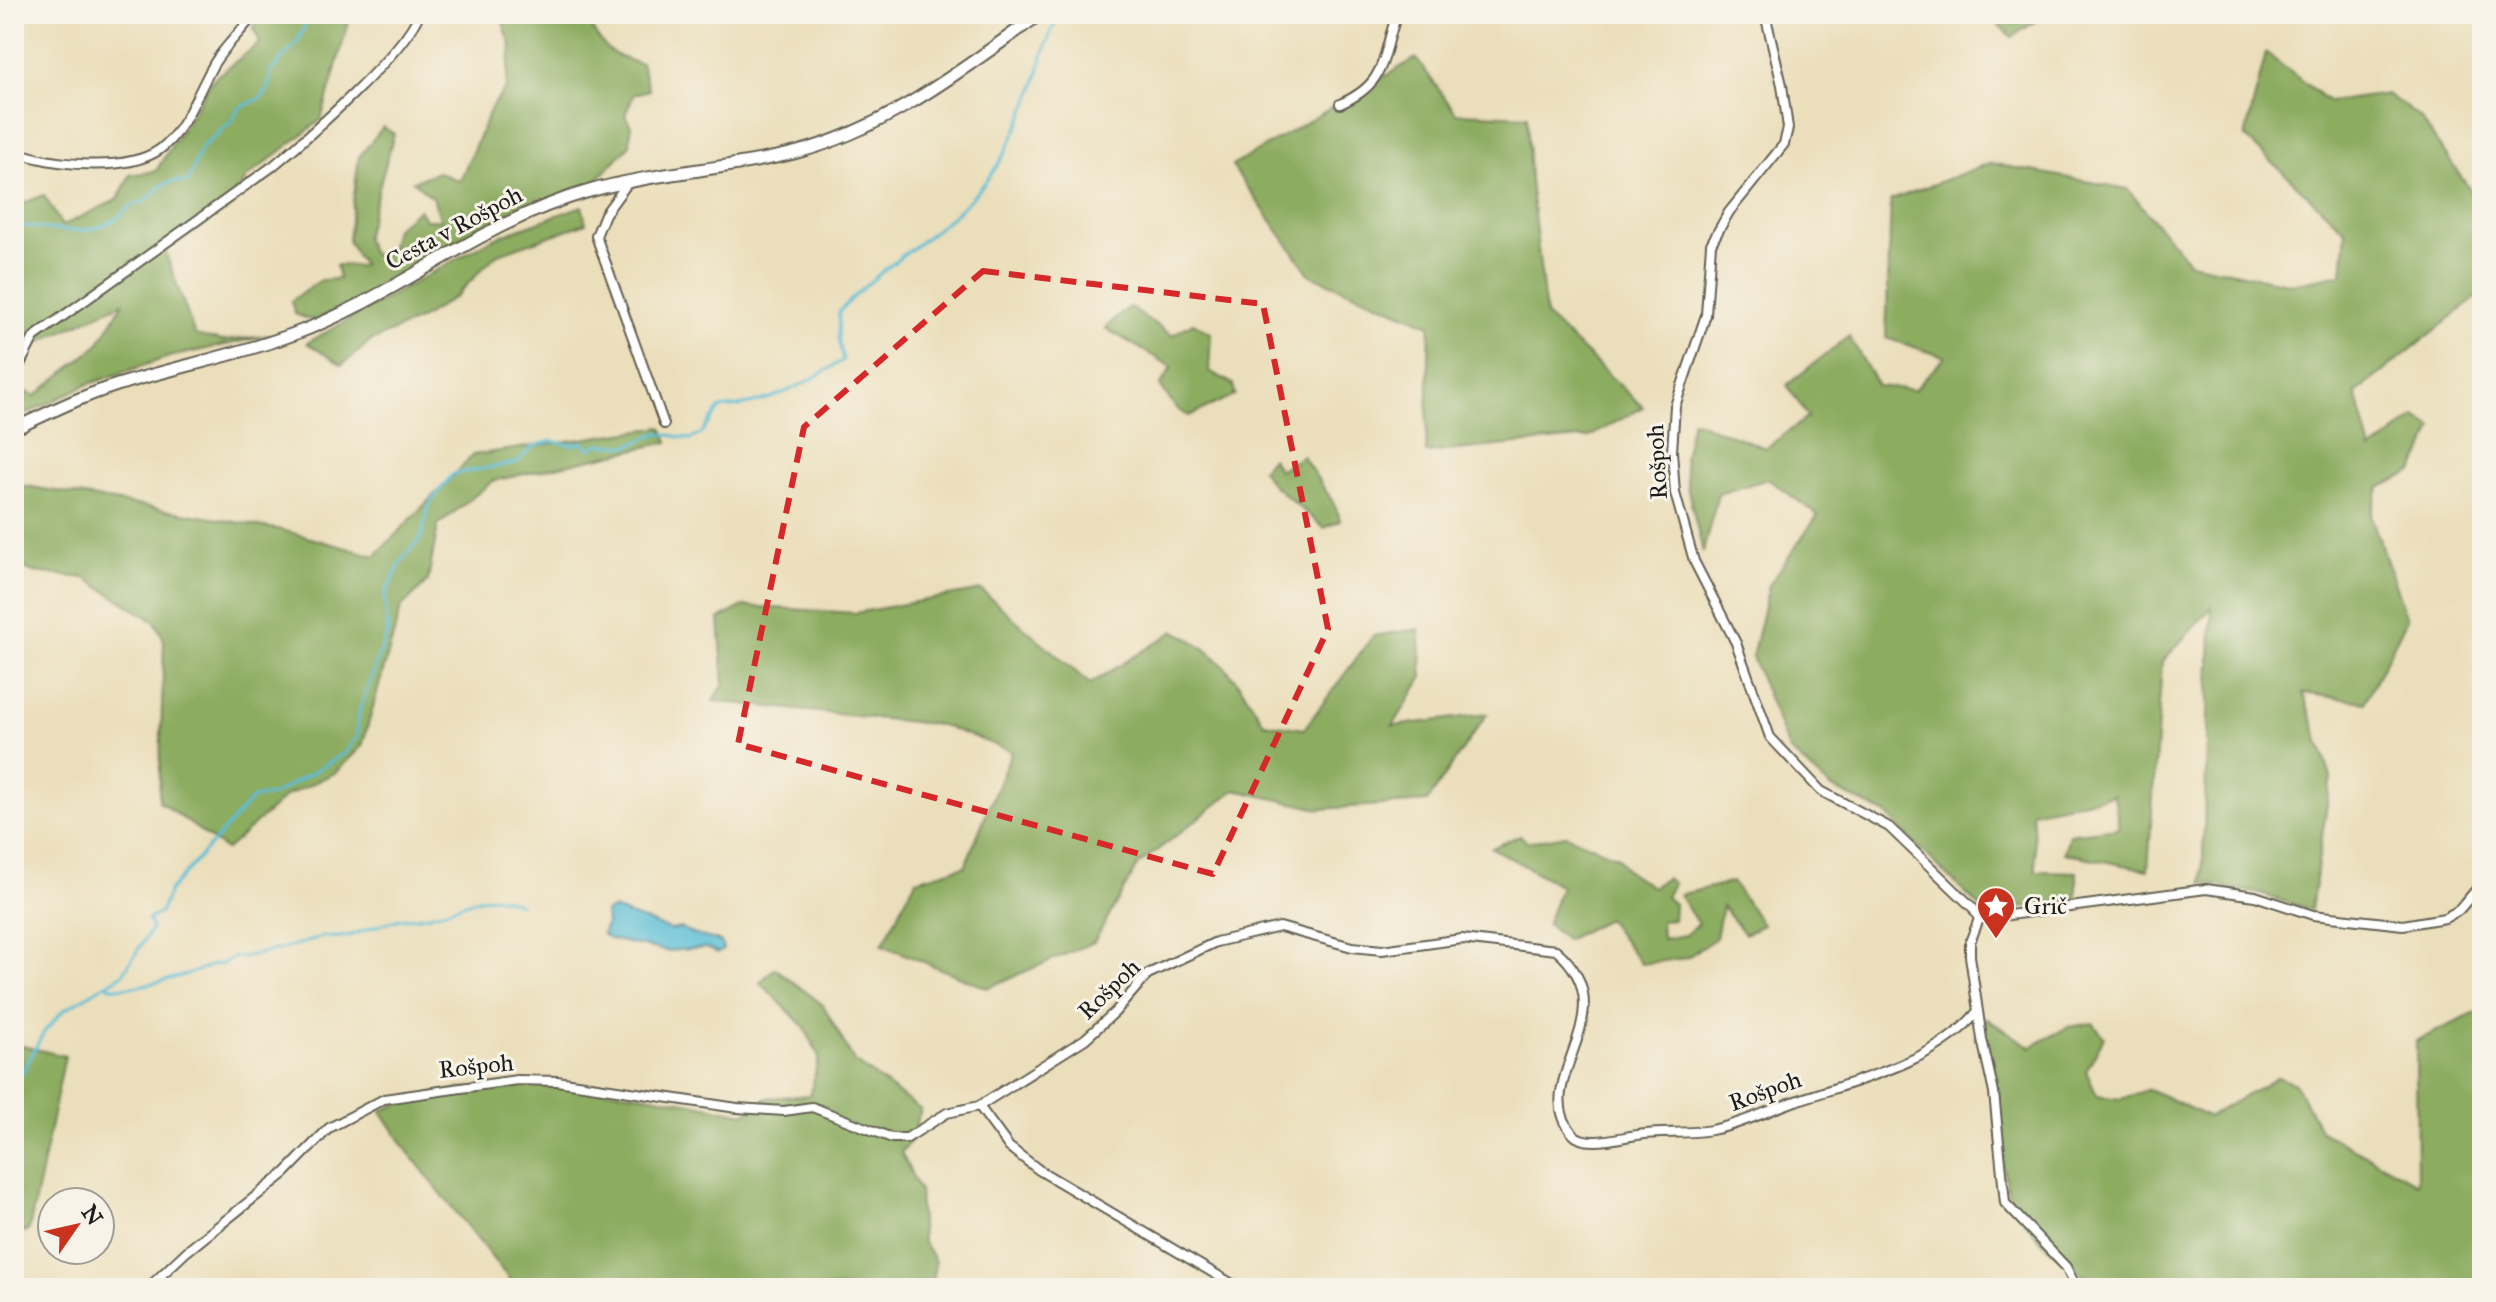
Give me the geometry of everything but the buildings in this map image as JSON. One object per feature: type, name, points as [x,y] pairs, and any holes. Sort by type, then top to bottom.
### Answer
[{"type":"street","points":[[14,151],[93,165],[132,162],[159,150],[181,125],[216,61],[254,14]]},
{"type":"street","points":[[14,376],[34,337],[273,166],[307,138],[404,39],[419,14]]},
{"type":"street","name":"Cesta v Rošpoh","points":[[14,429],[89,395],[295,334],[337,315],[481,233],[588,191],[782,155],[842,136],[925,96],[1040,14]]},
{"type":"street","points":[[1340,104],[1360,94],[1377,79],[1397,14]]},
{"type":"street","name":"Rošpoh","points":[[1765,14],[1782,85],[1788,128],[1784,144],[1729,212],[1711,244],[1706,315],[1675,406],[1672,451],[1675,493],[1694,561],[1736,643],[1770,737],[1821,791],[1889,827],[1973,908],[1979,919]]},
{"type":"street","points":[[627,184],[623,195],[605,214],[596,236],[664,424]]},
{"type":"street","points":[[2076,1288],[2066,1267],[2005,1203],[1994,1093],[1978,1011],[1970,942],[1979,919],[2206,889],[2255,896],[2313,915],[2403,925],[2445,918],[2459,910],[2482,883]]},
{"type":"street","name":"Rošpoh","points":[[148,1288],[186,1252],[285,1173],[329,1128],[384,1099],[517,1080],[557,1081],[737,1108],[784,1111],[812,1107],[898,1138],[907,1138],[947,1113],[979,1106],[1085,1039],[1115,1012],[1148,974],[1216,942],[1280,927],[1352,947],[1382,950],[1462,939],[1556,950],[1582,979],[1586,1001],[1560,1098],[1573,1135],[1580,1138],[1606,1140],[1724,1127],[1850,1084],[1914,1057],[1958,1031],[1978,1011]]},
{"type":"street","points":[[979,1106],[1009,1147],[1039,1170],[1239,1288]]},
{"type":"highlighted area","points":[[983,271],[1263,304],[1328,629],[1213,874],[738,744],[804,427]]},
{"type":"green space","points":[[255,14],[351,14],[321,120],[246,178],[234,205],[165,251],[195,335],[223,341],[272,335],[169,357],[86,385],[14,420],[14,387],[35,396],[97,346],[123,303],[22,350],[14,373],[14,207],[44,195],[62,226],[118,199],[130,175],[156,171],[214,78],[260,43],[254,29]]},
{"type":"green space","points":[[508,14],[584,14],[612,53],[641,63],[649,90],[634,94],[625,115],[631,126],[630,145],[593,184],[526,208],[467,235],[362,299],[313,321],[295,314],[291,301],[321,280],[339,279],[336,265],[363,266],[348,241],[359,157],[383,127],[394,134],[365,238],[372,255],[389,252],[395,229],[419,209],[426,220],[441,220],[433,198],[413,181],[438,172],[460,181],[491,108],[506,88],[511,46],[502,19]]},
{"type":"green space","points":[[1986,14],[2047,14],[2012,37]]},
{"type":"green space","points":[[2266,53],[2329,102],[2387,94],[2420,118],[2482,207],[2482,293],[2356,393],[2371,451],[2416,417],[2433,428],[2414,471],[2379,488],[2371,516],[2407,619],[2365,702],[2303,693],[2331,777],[2311,910],[2257,893],[2202,883],[2212,607],[2162,662],[2148,870],[2064,853],[2069,834],[2119,828],[2114,795],[2032,812],[2036,871],[2077,872],[2077,901],[1984,912],[1885,813],[1830,787],[1789,750],[1752,657],[1769,585],[1818,515],[1768,479],[1718,494],[1703,552],[1688,490],[1684,457],[1692,420],[1766,448],[1808,417],[1787,385],[1849,336],[1878,386],[1914,390],[1945,357],[1886,338],[1891,200],[1990,163],[2127,189],[2190,263],[2292,284],[2342,274],[2346,231],[2245,137]]},
{"type":"green space","points":[[1416,58],[1456,113],[1527,116],[1530,181],[1546,316],[1643,407],[1589,437],[1426,453],[1430,325],[1310,275],[1232,166]]},
{"type":"green space","points":[[582,206],[586,223],[496,255],[456,296],[420,319],[371,341],[342,365],[307,343],[494,238]]},
{"type":"green space","points":[[1129,307],[1172,335],[1193,323],[1211,333],[1209,371],[1233,384],[1235,395],[1189,416],[1177,409],[1160,386],[1172,367],[1105,328]]},
{"type":"green space","points":[[662,427],[668,442],[493,481],[438,525],[428,581],[401,608],[362,746],[335,773],[286,796],[226,850],[159,801],[164,640],[155,622],[85,578],[34,572],[14,564],[14,484],[282,530],[375,556],[473,455]]},
{"type":"green space","points":[[1303,456],[1338,514],[1340,521],[1324,528],[1271,483],[1261,469],[1272,458],[1278,470]]},
{"type":"green space","points":[[981,590],[1090,684],[1175,631],[1216,658],[1264,723],[1304,729],[1373,636],[1419,629],[1423,677],[1393,726],[1487,714],[1427,802],[1320,809],[1235,790],[1138,865],[1094,942],[987,988],[882,945],[916,880],[965,866],[1012,751],[941,725],[713,701],[724,684],[719,619],[743,606],[855,613]]},
{"type":"green space","points":[[1520,835],[1527,842],[1566,835],[1618,857],[1626,870],[1652,887],[1666,878],[1673,883],[1666,897],[1674,904],[1673,920],[1661,921],[1662,939],[1685,935],[1698,924],[1679,895],[1732,882],[1763,925],[1745,934],[1722,906],[1716,938],[1686,958],[1641,964],[1607,919],[1566,940],[1547,924],[1561,886],[1492,848]]},
{"type":"green space","points":[[775,968],[823,1005],[854,1061],[921,1110],[916,1122],[917,1134],[901,1152],[919,1190],[922,1241],[935,1261],[933,1288],[511,1288],[509,1279],[408,1152],[381,1111],[421,1097],[466,1088],[513,1085],[610,1090],[744,1114],[767,1098],[810,1095],[819,1056],[804,1027],[760,982]]},
{"type":"green space","points":[[2482,1010],[2482,1288],[2099,1288],[2043,1243],[2018,1213],[2006,1187],[1984,1036],[1986,1018],[2031,1047],[2068,1027],[2093,1023],[2104,1037],[2086,1071],[2097,1096],[2121,1099],[2149,1089],[2208,1117],[2278,1077],[2295,1084],[2321,1131],[2417,1183],[2416,1041]]},
{"type":"green space","points":[[14,1044],[65,1056],[29,1230],[14,1235]]},
{"type":"water","points":[[613,909],[671,930],[681,928],[718,941],[722,943],[723,950],[718,953],[707,948],[666,951],[610,939],[602,934],[607,922],[605,912]]},
{"type":"waterway","points":[[14,225],[78,231],[92,229],[106,224],[133,204],[144,202],[167,183],[188,182],[201,148],[232,121],[238,109],[261,98],[268,90],[271,71],[297,43],[305,25],[305,14]]},
{"type":"waterway","points":[[14,1088],[44,1032],[64,1010],[122,975],[152,928],[148,919],[160,913],[169,891],[253,798],[273,795],[346,752],[357,736],[359,712],[388,631],[385,595],[402,560],[421,538],[430,503],[453,474],[516,463],[534,446],[551,441],[573,445],[581,442],[591,449],[598,444],[628,446],[658,433],[691,439],[701,434],[720,408],[769,399],[814,378],[843,360],[838,338],[839,312],[879,274],[945,223],[984,184],[1021,120],[1051,33],[1061,14]]},
{"type":"waterway","points":[[108,986],[130,987],[161,981],[215,964],[221,965],[233,957],[278,950],[322,936],[349,935],[488,897],[508,899],[519,904]]},
{"type":"waterway","points":[[14,1131],[18,1164],[14,1178]]},
{"type":"place","name":"Grič","points":[[1996,940]]}]
